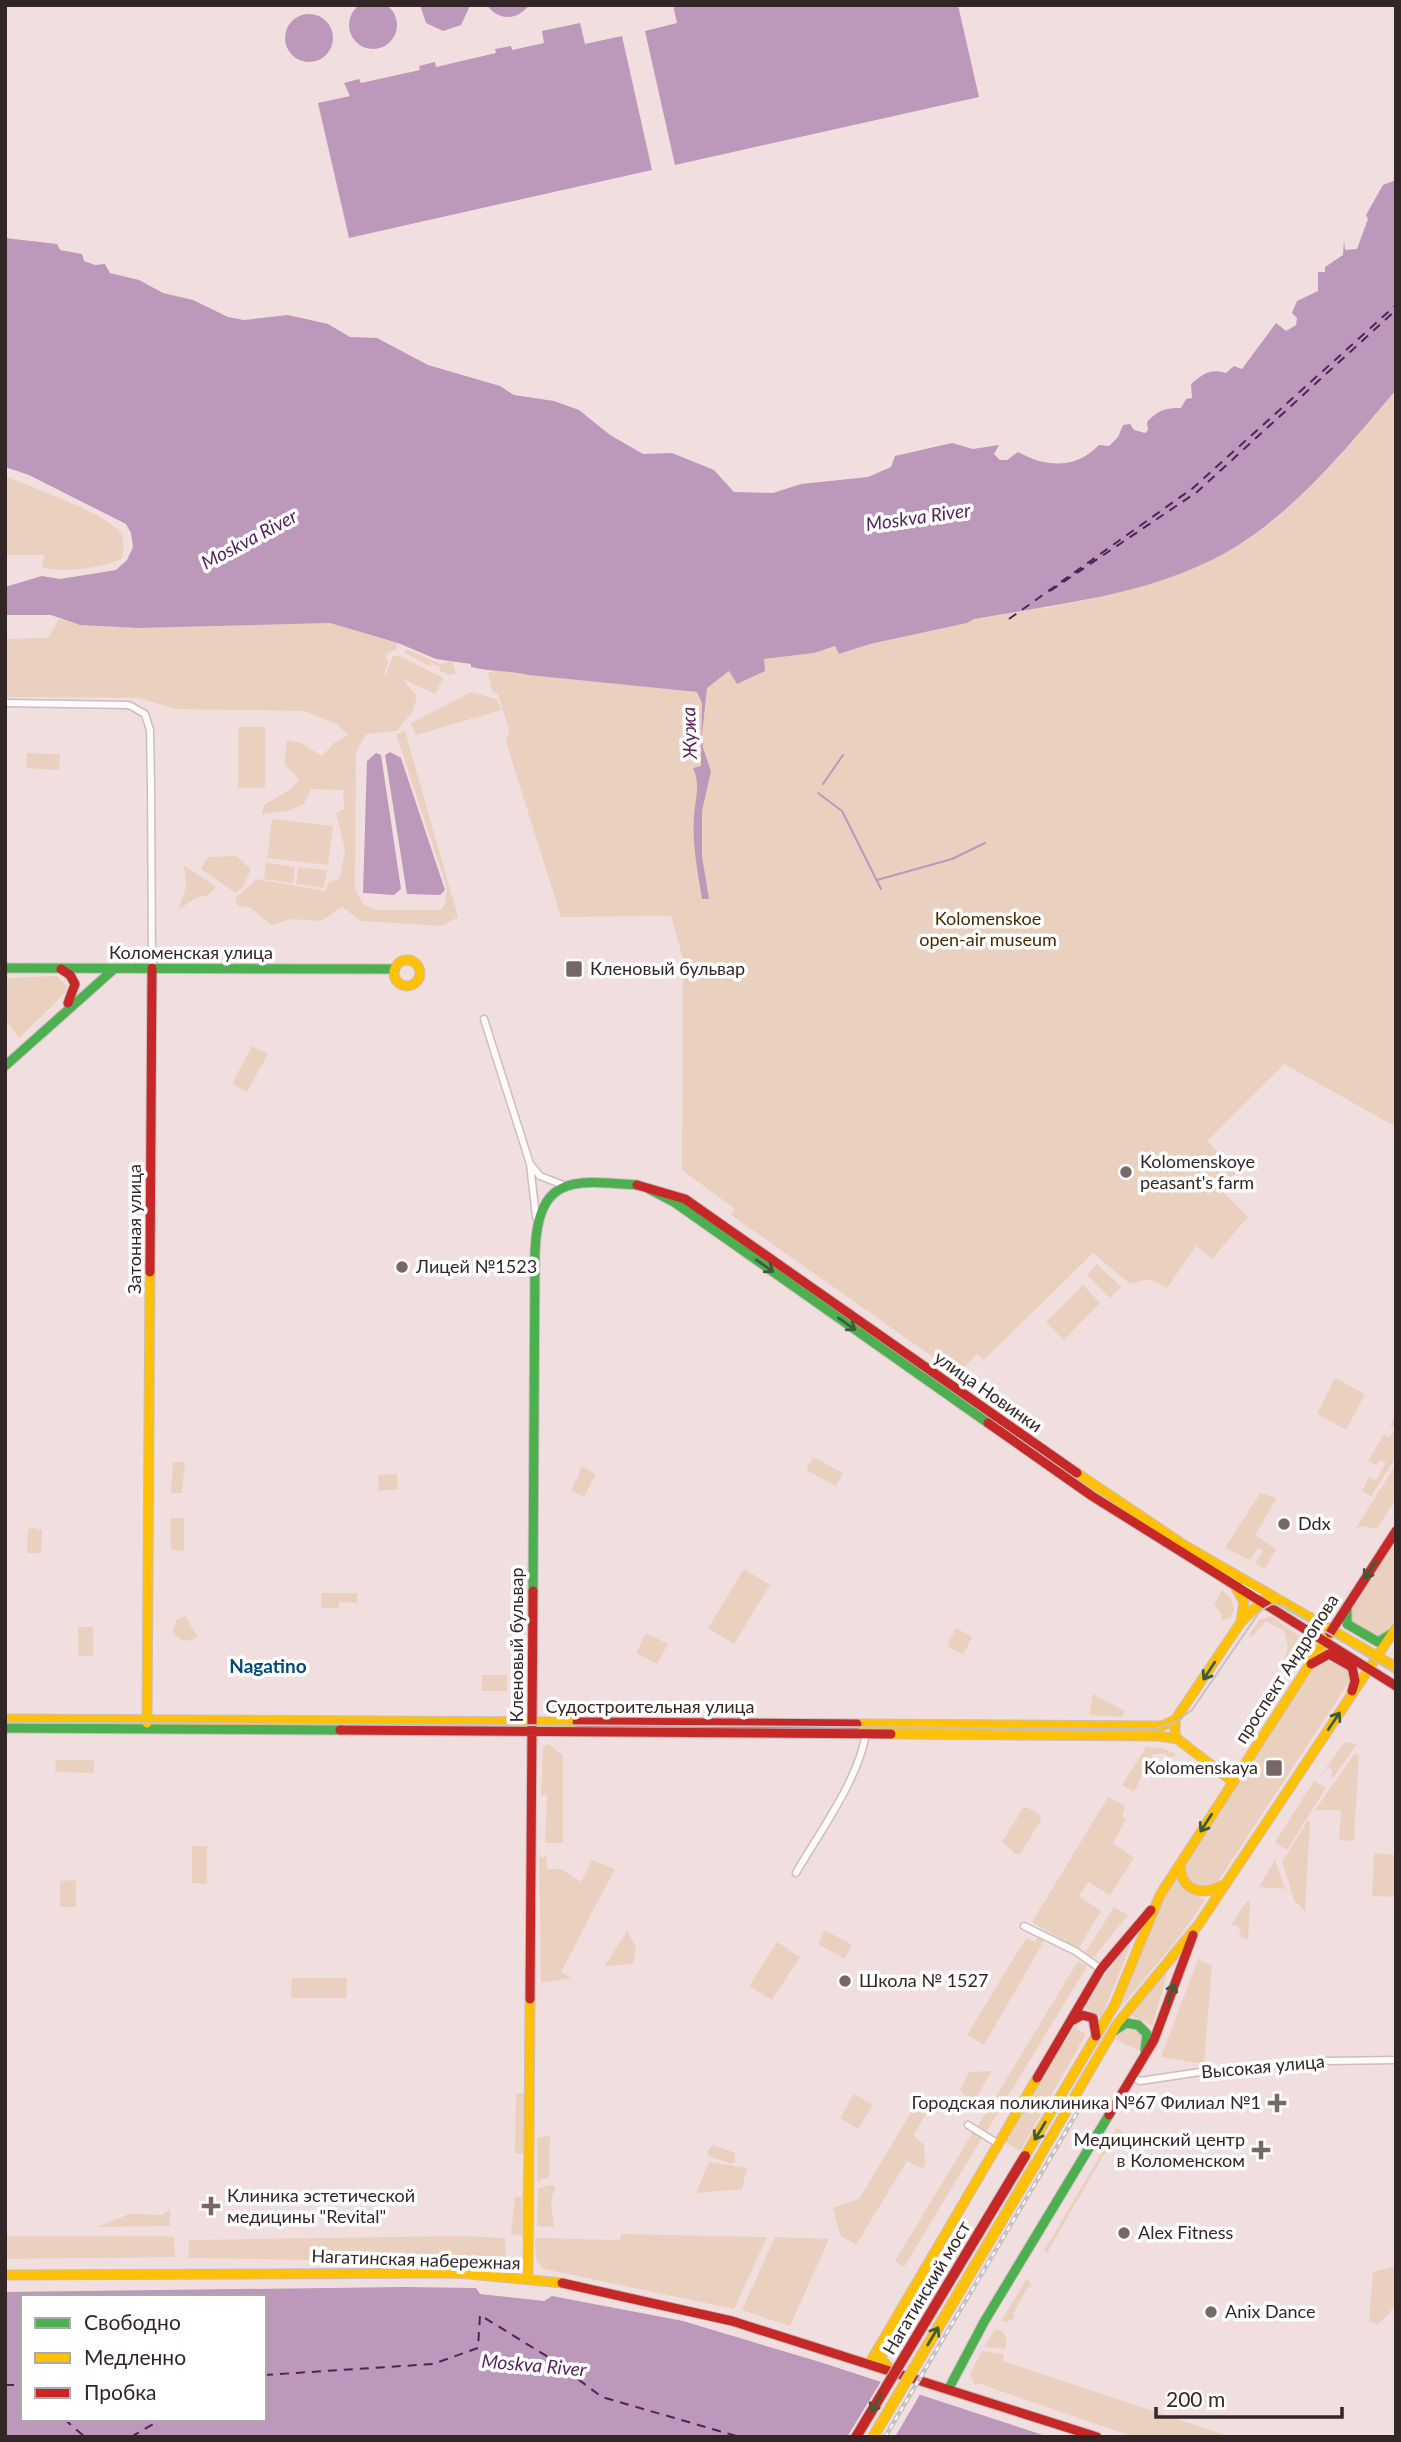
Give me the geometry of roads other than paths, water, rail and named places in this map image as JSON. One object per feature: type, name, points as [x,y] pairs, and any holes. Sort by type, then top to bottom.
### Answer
[{"type":"street","name":"Затонная улица","points":[[5,703],[129,705],[145,715],[150,730],[152,968],[147,1724]]},
{"type":"street","name":"Коломенская улица","points":[[5,968],[376,970],[395,973]]},
{"type":"street","points":[[61,968],[72,977],[75,985],[74,993],[64,1011]]},
{"type":"street","points":[[5,1066],[114,969]]},
{"type":"street","name":"Кленовый бульвар","points":[[484,1018],[530,1164],[536,1223],[528,2278]]},
{"type":"street","name":"улица Новинки","points":[[530,1164],[540,1176],[563,1185],[630,1185],[666,1197],[716,1226],[1160,1539],[1396,1686]]},
{"type":"street","points":[[536,1223],[545,1198],[563,1185]]},
{"type":"street","name":"улица Новинки","points":[[1057,1466],[1185,1545],[1396,1667]]},
{"type":"street","name":"проспект Андропова","points":[[1025,2156],[1115,2004],[1151,1910],[1396,1531]]},
{"type":"street","points":[[1232,1582],[1258,1593],[1264,1590]]},
{"type":"street","points":[[1232,1582],[1244,1602],[1241,1622]]},
{"type":"street","points":[[1233,1782],[1178,1740],[1173,1733],[1175,1720],[1241,1622],[1261,1602],[1283,1602]]},
{"type":"street","points":[[1349,1602],[1345,1616],[1349,1627],[1374,1642],[1381,1641],[1395,1630]]},
{"type":"street","points":[[949,2388],[979,2330],[1154,2040],[1186,1949],[1199,1924],[1395,1630]]},
{"type":"street","points":[[1304,1671],[1324,1654],[1334,1655],[1354,1670],[1355,1681],[1350,1696]]},
{"type":"street","name":"Судостроительная улица","points":[[5,1719],[147,1724],[866,1729],[1153,1726],[1175,1720]]},
{"type":"street","name":"Судостроительная улица","points":[[5,1728],[147,1724]]},
{"type":"street","points":[[796,1873],[846,1786],[863,1750],[866,1729]]},
{"type":"street","name":"Судостроительная улица","points":[[866,1729],[1162,1736],[1178,1740]]},
{"type":"street","points":[[1180,1863],[1182,1879],[1193,1890],[1208,1893],[1223,1885]]},
{"type":"street","points":[[869,2364],[1101,1969],[1151,1910]]},
{"type":"street","points":[[1114,2031],[1199,1924]]},
{"type":"street","points":[[1024,1926],[1074,1951],[1101,1969]]},
{"type":"street","points":[[1067,2027],[1076,2016],[1088,2015],[1096,2024],[1095,2038]]},
{"type":"street","points":[[1114,2031],[1126,2023],[1141,2027],[1147,2036],[1143,2055]]},
{"type":"street","name":"Нагатинский мост","points":[[873,2437],[1114,2031]]},
{"type":"street","name":"Высокая улица","points":[[1132,2077],[1140,2081],[1207,2071],[1326,2061],[1396,2060]]},
{"type":"street","points":[[968,2125],[998,2143]]},
{"type":"street","name":"Нагатинский мост","points":[[856,2437],[1025,2156]]},
{"type":"street","name":"Нагатинская набережная","points":[[5,2274],[458,2273],[528,2278],[681,2307],[949,2388],[1097,2437]]},
{"type":"street","points":[[882,2341],[882,2360],[892,2371]]},
{"type":"water","points":[[373,1],[390,8],[397,25],[390,42],[373,49],[356,42],[349,25],[356,8]]},
{"type":"water","points":[[420,5],[469,5],[469,8],[461,25],[443,31],[426,23]]},
{"type":"water","points":[[487,5],[529,5],[519,14],[508,17],[497,14]]},
{"type":"water","points":[[673,5],[958,5],[979,97],[675,165],[645,31],[677,23]]},
{"type":"water","points":[[309,14],[318,15],[326,21],[332,29],[332,47],[326,55],[318,61],[309,62],[300,61],[292,55],[286,47],[285,38],[286,29],[292,21],[300,15]]},
{"type":"water","points":[[580,23],[585,44],[622,36],[652,170],[349,238],[318,103],[350,96],[344,83],[359,79],[361,83],[420,70],[419,66],[435,62],[436,67],[496,53],[495,49],[511,46],[512,50],[544,43],[542,31]]},
{"type":"water","name":"Moskva River","points":[[1396,180],[1396,390],[1322,474],[1282,513],[1237,546],[1174,576],[1108,595],[974,619],[967,623],[870,644],[839,654],[835,646],[814,653],[764,659],[765,671],[737,684],[729,671],[707,688],[702,734],[703,748],[711,771],[702,811],[702,856],[709,899],[702,899],[694,838],[697,786],[693,768],[701,766],[702,703],[697,692],[478,669],[471,667],[471,664],[436,659],[398,643],[330,623],[138,628],[80,625],[51,615],[5,615],[5,587],[42,576],[60,579],[116,570],[127,560],[133,547],[131,533],[126,524],[29,475],[5,467],[5,238],[57,244],[60,250],[82,254],[84,261],[95,265],[105,264],[110,273],[139,280],[163,293],[193,300],[228,317],[244,320],[288,315],[328,324],[350,337],[377,338],[428,365],[500,386],[514,395],[554,401],[579,410],[610,435],[643,454],[672,453],[714,470],[734,492],[773,493],[801,484],[868,477],[891,467],[895,456],[952,443],[973,449],[999,445],[994,454],[1000,460],[1007,460],[1018,452],[1039,461],[1060,463],[1080,459],[1099,445],[1109,446],[1118,437],[1123,425],[1130,424],[1134,430],[1145,433],[1148,430],[1147,422],[1159,412],[1181,408],[1186,399],[1192,398],[1191,384],[1199,377],[1211,372],[1226,373],[1234,366],[1242,369],[1276,323],[1286,331],[1296,325],[1297,318],[1292,313],[1297,301],[1318,291],[1318,272],[1325,272],[1325,267],[1343,255],[1344,240],[1345,250],[1357,249],[1368,219],[1366,215],[1383,185]]},
{"type":"water","points":[[390,752],[401,758],[445,890],[440,895],[407,894],[385,755]]},
{"type":"water","points":[[376,753],[381,755],[401,889],[394,895],[363,893],[367,761]]},
{"type":"water","name":"Moskva River","points":[[404,2287],[476,2288],[480,2294],[544,2301],[552,2296],[683,2321],[820,2362],[1049,2437],[5,2437],[5,2292]]},
{"type":"waterway","points":[[823,784],[843,755]]},
{"type":"waterway","points":[[818,793],[842,811],[881,889]]},
{"type":"waterway","points":[[877,880],[952,859],[985,843]]},
{"type":"tram line","points":[[5,1722],[1154,1729],[1174,1723],[1192,1710],[1260,1611],[1272,1604],[1283,1606],[1396,1674]]},
{"type":"railway","points":[[885,2437],[1084,2101]]},
{"type":"place","name":"Кленовый бульвар","points":[[574,969]]},
{"type":"place","name":"Kolomenskoye peasant's farm","points":[[1126,1172]]},
{"type":"place","name":"Лицей №1523","points":[[402,1267]]},
{"type":"place","name":"Ddx","points":[[1284,1524]]},
{"type":"place","name":"Kolomenskaya","points":[[1274,1768]]},
{"type":"place","name":"Школа № 1527","points":[[845,1981]]},
{"type":"place","name":"Городская поликлиника №67 Филиал №1","points":[[1277,2103]]},
{"type":"place","name":"Медицинский центр в Коломенском","points":[[1261,2150]]},
{"type":"place","name":"Клиника эстетической медицины \"Revital\"","points":[[211,2206]]},
{"type":"place","name":"Alex Fitness","points":[[1124,2233]]},
{"type":"place","name":"Anix Dance","points":[[1211,2312]]},
{"type":"district","name":"Nagatino","points":[[268,1666]]},
{"type":"water label","name":"Жужа","points":[[689,733]]},
{"type":"park label","name":"Kolomenskoe open-air museum","points":[[988,929]]}]
